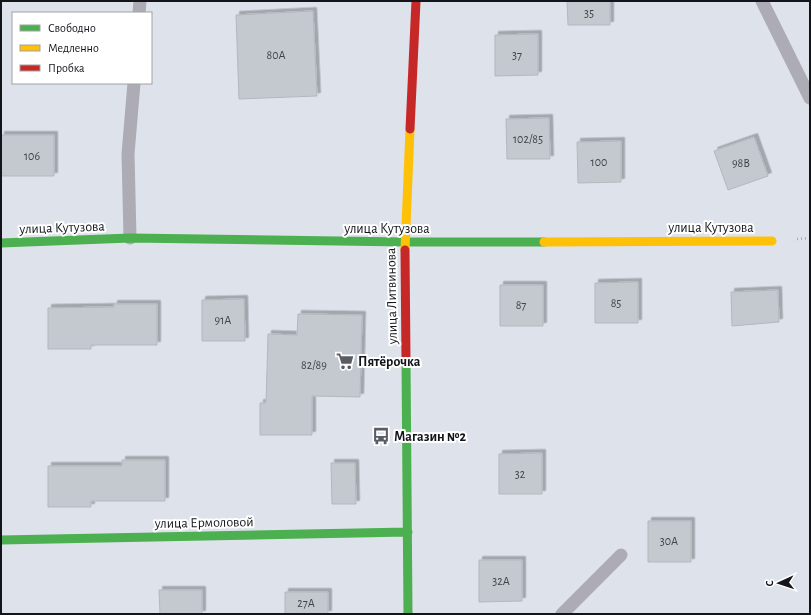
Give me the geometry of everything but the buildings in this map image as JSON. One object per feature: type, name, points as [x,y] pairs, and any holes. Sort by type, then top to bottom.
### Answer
[{"type":"street","name":"улица Литвинова","points":[[408,614],[405,242],[416,1]]},
{"type":"street","name":"улица Кутузова","points":[[1,243],[130,238],[405,242],[772,241]]},
{"type":"street","name":"улица Ермоловой","points":[[1,540],[408,532]]},
{"type":"lane","points":[[139,12],[140,1]]},
{"type":"lane","points":[[762,1],[810,98]]},
{"type":"lane","points":[[130,238],[128,154],[134,84]]},
{"type":"lane","points":[[562,614],[621,555]]},
{"type":"traffic: fast","points":[[1,243],[130,238],[405,242],[544,242]]},
{"type":"traffic: fast","points":[[406,360],[408,614]]},
{"type":"traffic: fast","points":[[1,540],[408,532]]},
{"type":"traffic: slow","points":[[405,250],[410,129]]},
{"type":"traffic: slow","points":[[544,242],[772,241]]},
{"type":"traffic: jam","points":[[410,129],[416,1]]},
{"type":"traffic: jam","points":[[405,250],[406,360]]},
{"type":"place","name":"Пятёрочка","points":[[345,361]]},
{"type":"place","name":"Магазин №2","points":[[381,436]]}]
